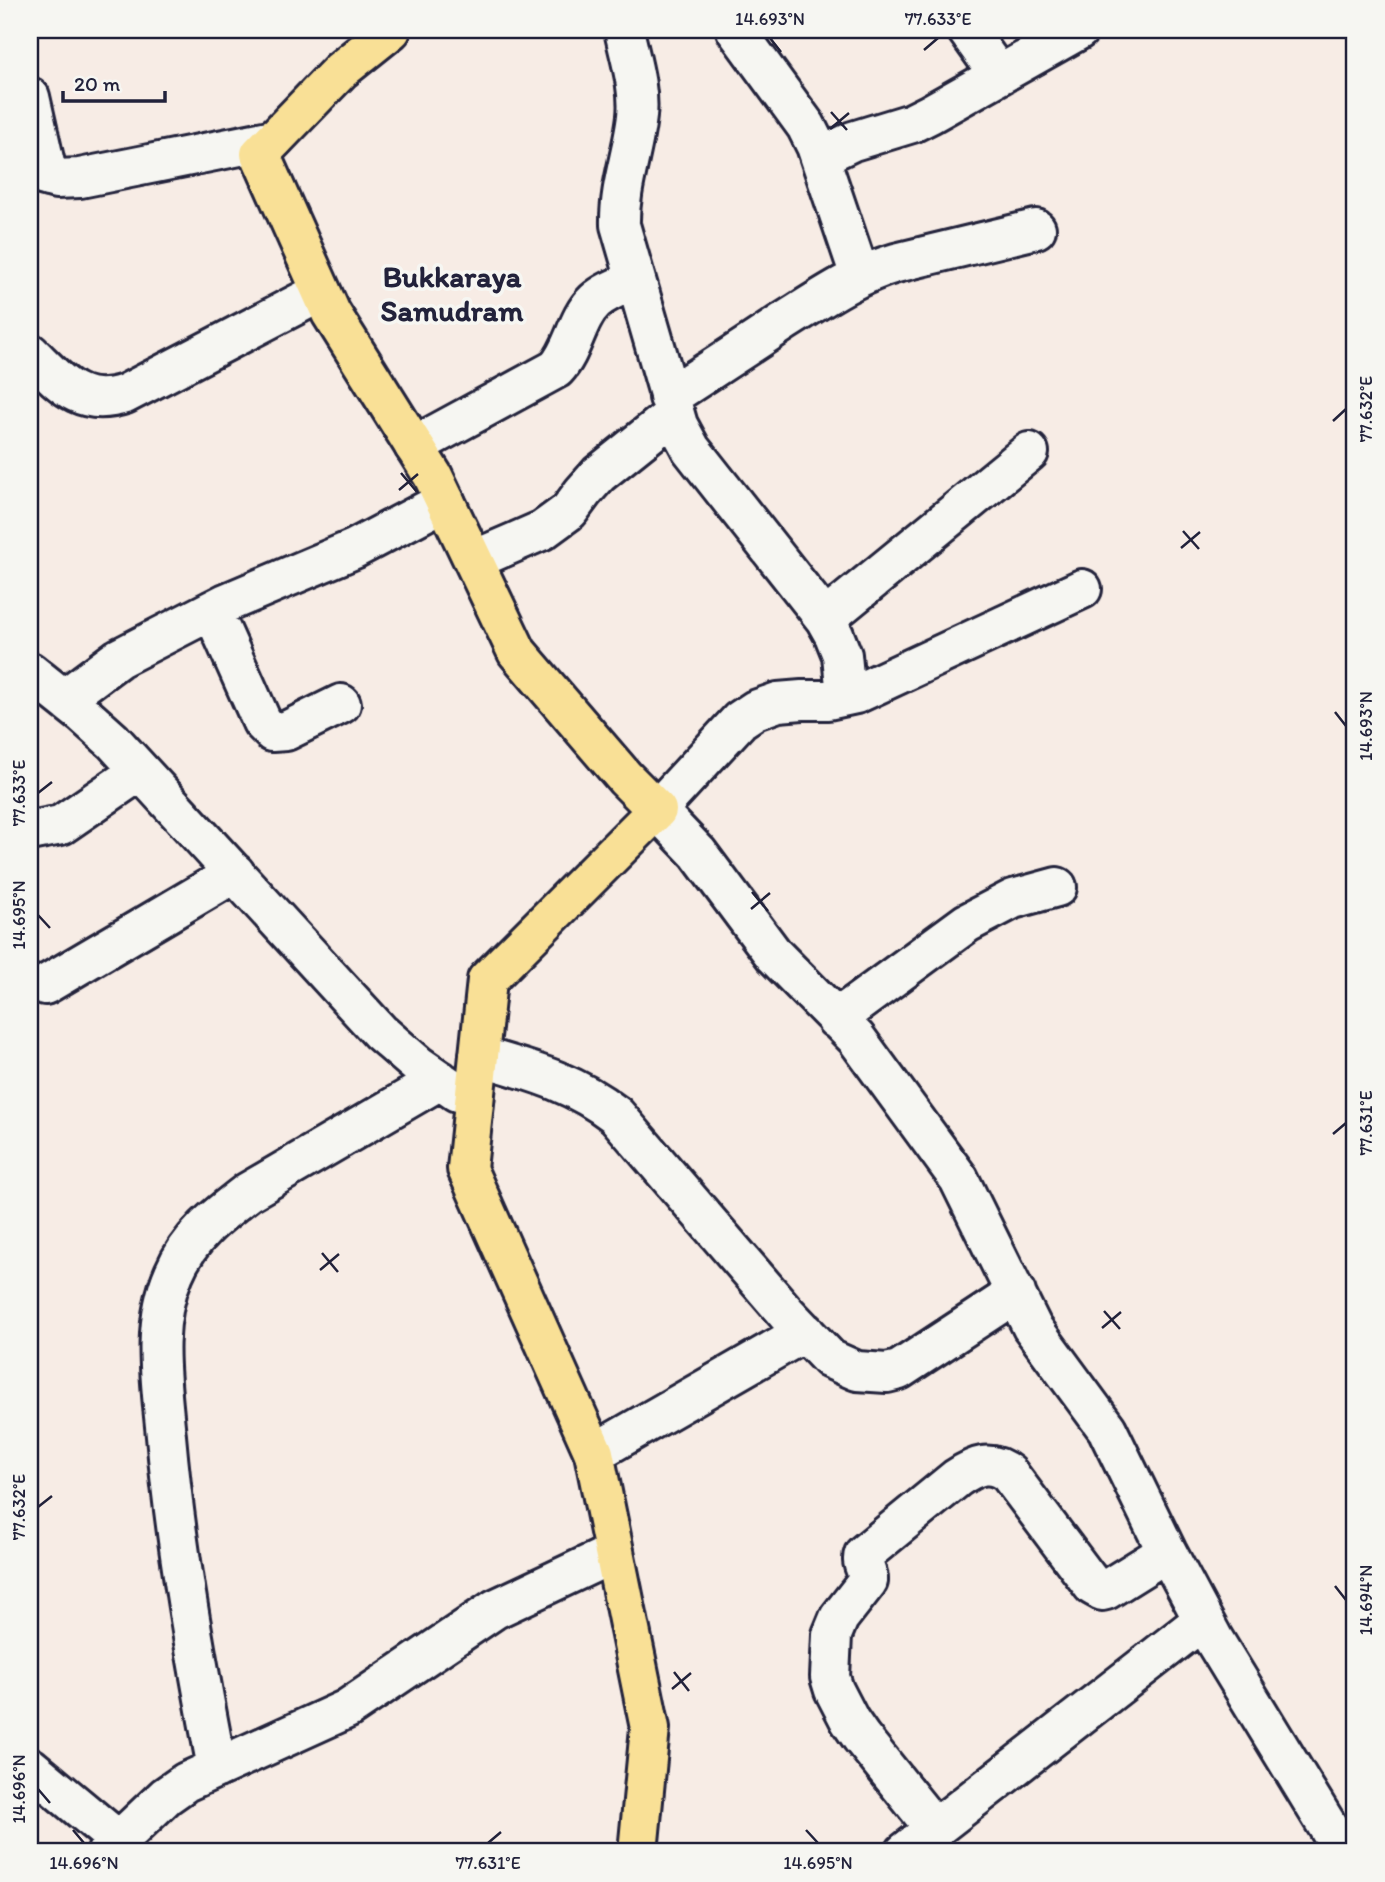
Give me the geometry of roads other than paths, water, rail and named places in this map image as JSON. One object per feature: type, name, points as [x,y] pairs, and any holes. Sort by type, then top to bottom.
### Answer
[{"type":"main road","points":[[391,30],[341,70],[260,154],[331,313],[433,476],[517,652],[625,778],[657,810],[487,980],[467,1170],[594,1453],[650,1728],[638,1852]]},
{"type":"street","points":[[624,30],[638,98],[637,118],[619,207],[620,225],[672,405],[683,436],[691,449],[825,619],[842,655],[846,696]]},
{"type":"street","points":[[736,30],[806,126],[820,157],[860,276]]},
{"type":"street","points":[[967,30],[999,75]]},
{"type":"street","points":[[820,157],[853,141],[912,122],[1079,30]]},
{"type":"street","points":[[30,97],[39,174],[67,180],[274,139]]},
{"type":"street","points":[[474,561],[554,523],[569,511],[599,474],[672,405],[823,297],[878,268],[1036,229]]},
{"type":"street","points":[[414,446],[556,369],[563,362],[585,313],[593,303],[601,296],[635,280]]},
{"type":"street","points":[[30,353],[59,382],[74,392],[92,398],[108,399],[125,394],[321,292]]},
{"type":"street","points":[[825,619],[1029,452]]},
{"type":"street","points":[[64,699],[107,665],[212,610],[354,549],[445,500]]},
{"type":"street","points":[[1082,589],[856,694],[828,700],[778,702],[755,710],[740,720],[657,810],[698,853],[774,955],[856,1038],[960,1179],[1032,1327],[1107,1429],[1203,1620],[1342,1852]]},
{"type":"street","points":[[212,610],[262,722],[272,732],[286,731],[341,704]]},
{"type":"street","points":[[30,672],[113,741],[380,1032],[418,1065],[474,1103]]},
{"type":"street","points":[[30,831],[61,825],[140,771]]},
{"type":"street","points":[[45,985],[234,873]]},
{"type":"street","points":[[836,1019],[986,911],[1013,899],[1058,887]]},
{"type":"street","points":[[479,1056],[547,1076],[595,1099],[616,1115],[787,1314],[830,1359],[843,1366],[857,1371],[887,1373],[899,1370],[1016,1293]]},
{"type":"street","points":[[217,1768],[188,1612],[170,1481],[158,1350],[163,1311],[172,1276],[198,1233],[248,1192],[440,1080]]},
{"type":"street","points":[[594,1453],[804,1332]]},
{"type":"street","points":[[935,1829],[850,1721],[830,1677],[832,1635],[839,1618],[868,1581],[862,1560],[864,1554],[957,1478],[970,1469],[985,1465],[1002,1468],[1009,1474],[1097,1589],[1106,1590],[1167,1552]]},
{"type":"street","points":[[30,1767],[113,1847],[186,1782],[347,1709],[495,1609],[614,1553]]},
{"type":"street","points":[[905,1852],[1203,1620]]},
{"type":"district","name":"Bukkaraya Samudram","points":[[452,293]]}]
